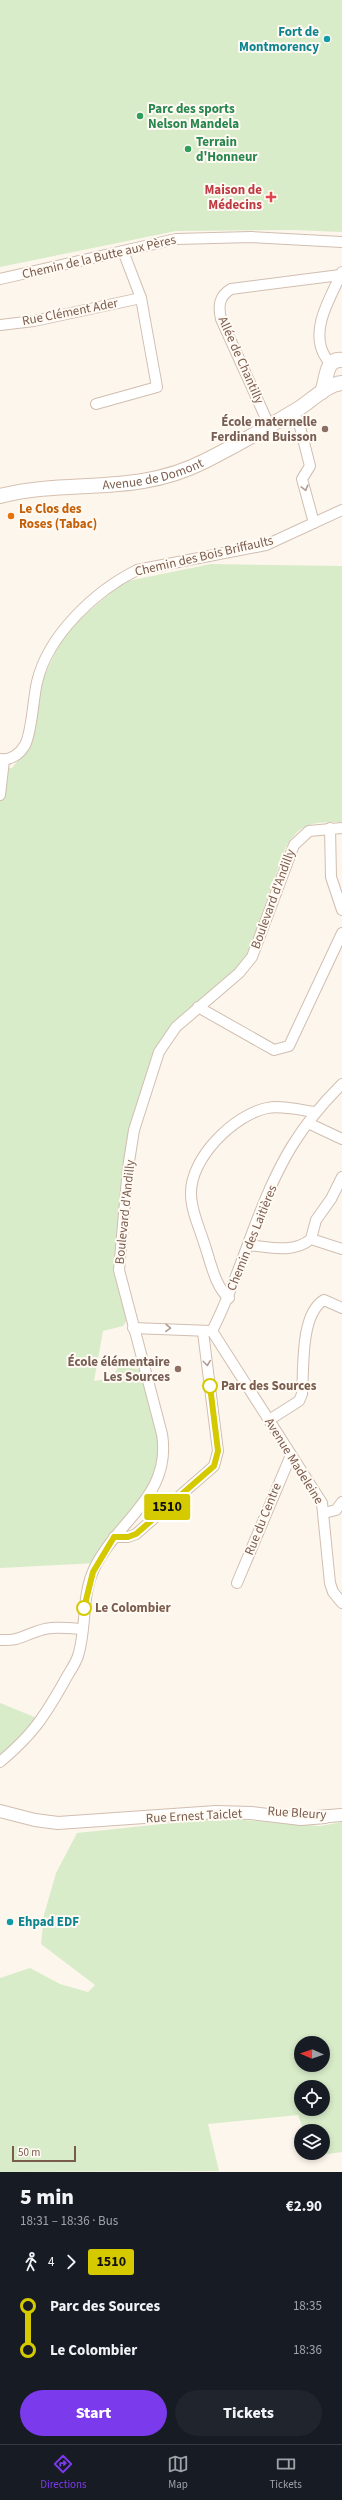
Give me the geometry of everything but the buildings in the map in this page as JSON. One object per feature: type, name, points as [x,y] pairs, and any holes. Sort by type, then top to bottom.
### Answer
[{"type":"main road","points":[[332,363],[330,378],[340,383]]},
{"type":"main road","points":[[322,392],[332,363]]},
{"type":"main road","name":"Avenue de Domont","points":[[0,496],[45,490],[132,484],[159,478],[204,461],[293,412],[322,392],[340,383]]},
{"type":"street","name":"Chemin de la Butte aux Pères","points":[[0,279],[176,239],[251,237],[342,242]]},
{"type":"street","points":[[96,404],[157,387],[141,298],[123,251]]},
{"type":"street","points":[[332,363],[321,350],[318,332],[321,321],[341,273]]},
{"type":"street","name":"Allée de Chantilly","points":[[269,425],[221,318],[220,302],[224,293],[231,289],[341,273]]},
{"type":"street","name":"Rue Clément Ader","points":[[0,325],[34,321],[141,298]]},
{"type":"street","points":[[293,412],[299,423],[310,466],[302,479],[314,523]]},
{"type":"street","name":"Chemin des Bois Briffaults","points":[[0,795],[2,759],[17,754],[27,740],[37,681],[54,642],[76,616],[122,577],[137,570],[266,544],[342,510]]},
{"type":"street","points":[[330,828],[331,877],[342,910]]},
{"type":"street","name":"Boulevard d'Andilly","points":[[0,1762],[27,1740],[44,1718],[78,1656],[85,1599],[93,1572],[114,1537],[152,1490],[159,1478],[164,1462],[162,1434],[118,1270],[118,1255],[134,1130],[159,1052],[176,1027],[239,973],[252,957],[294,844],[309,831],[342,828]]},
{"type":"street","points":[[198,1008],[274,1050],[289,1046],[342,933]]},
{"type":"street","name":"Chemin des Laitières","points":[[208,1331],[229,1298],[248,1246],[282,1164],[315,1112],[342,1084]]},
{"type":"street","points":[[229,1298],[223,1294],[217,1279],[192,1204],[193,1178],[197,1169],[204,1155],[247,1114],[268,1108],[315,1112]]},
{"type":"street","points":[[308,1123],[342,1139]]},
{"type":"street","points":[[248,1246],[286,1249],[303,1245],[311,1239],[316,1220],[331,1199],[342,1177]]},
{"type":"street","points":[[311,1239],[342,1249]]},
{"type":"street","points":[[268,1420],[299,1401],[302,1394],[308,1323],[316,1305],[324,1300],[342,1308]]},
{"type":"street","points":[[114,1537],[128,1537],[136,1534],[214,1466],[218,1451],[208,1331],[133,1328]]},
{"type":"street","name":"Avenue Madeleine","points":[[208,1331],[322,1503],[330,1583],[342,1603]]},
{"type":"street","name":"Rue du Centre","points":[[237,1584],[291,1456]]},
{"type":"street","points":[[324,1513],[336,1510],[342,1502]]},
{"type":"street","points":[[0,1640],[23,1639],[39,1630],[54,1628],[82,1630]]},
{"type":"street","name":"Rue Ernest Taiclet","points":[[110,1820],[203,1810],[252,1810]]},
{"type":"street","name":"Rue Bleury","points":[[252,1810],[325,1817],[342,1815]]},
{"type":"street","name":"Rue Ernest Taiclet","points":[[0,1811],[35,1820],[58,1823],[221,1812],[301,1819],[325,1817]]},
{"type":"green space","name":"Parc des sports Nelson Mandela","points":[[0,0],[342,0],[342,232],[294,230],[176,231],[0,267]]},
{"type":"green space","points":[[211,564],[342,566],[342,822],[324,822],[309,825],[303,828],[291,839],[286,847],[246,957],[235,971],[174,1021],[155,1052],[123,1174],[113,1270],[127,1320],[123,1326],[103,1331],[94,1381],[112,1378],[118,1367],[138,1369],[144,1379],[159,1436],[159,1478],[97,1563],[0,1568],[0,767],[12,768],[25,752],[42,681],[65,632],[123,582]]},
{"type":"green space","points":[[0,1703],[42,1720],[0,1762]]},
{"type":"green space","points":[[219,1818],[320,1826],[342,1822],[342,2152],[330,2154],[330,2124],[301,2124],[298,2116],[330,2116],[330,2080],[294,2080],[294,2115],[208,2124],[219,2171],[0,2172],[0,1978],[30,1968],[60,1984],[88,1992],[95,1985],[41,1944],[44,1915],[56,1873],[77,1833]]},
{"type":"bus line","name":"1510","points":[[84,1608],[85,1599],[93,1572],[108,1544],[114,1537],[128,1537],[136,1534],[214,1466],[218,1451],[210,1386]]},
{"type":"place","name":"Fort de Montmorency","points":[[327,39]]},
{"type":"place","name":"Parc des sports Nelson Mandela","points":[[140,116]]},
{"type":"place","name":"Terrain d'Honneur","points":[[188,149]]},
{"type":"place","name":"Maison de Médecins","points":[[271,197]]},
{"type":"place","name":"École maternelle Ferdinand Buisson","points":[[325,429]]},
{"type":"place","name":"Le Clos des Roses (Tabac)","points":[[11,516]]},
{"type":"place","name":"École élémentaire Les Sources","points":[[178,1369]]},
{"type":"place","name":"Parc des Sources","points":[[210,1386]]},
{"type":"place","name":"Le Colombier","points":[[84,1608]]},
{"type":"place","name":"Ehpad EDF","points":[[10,1922]]}]
